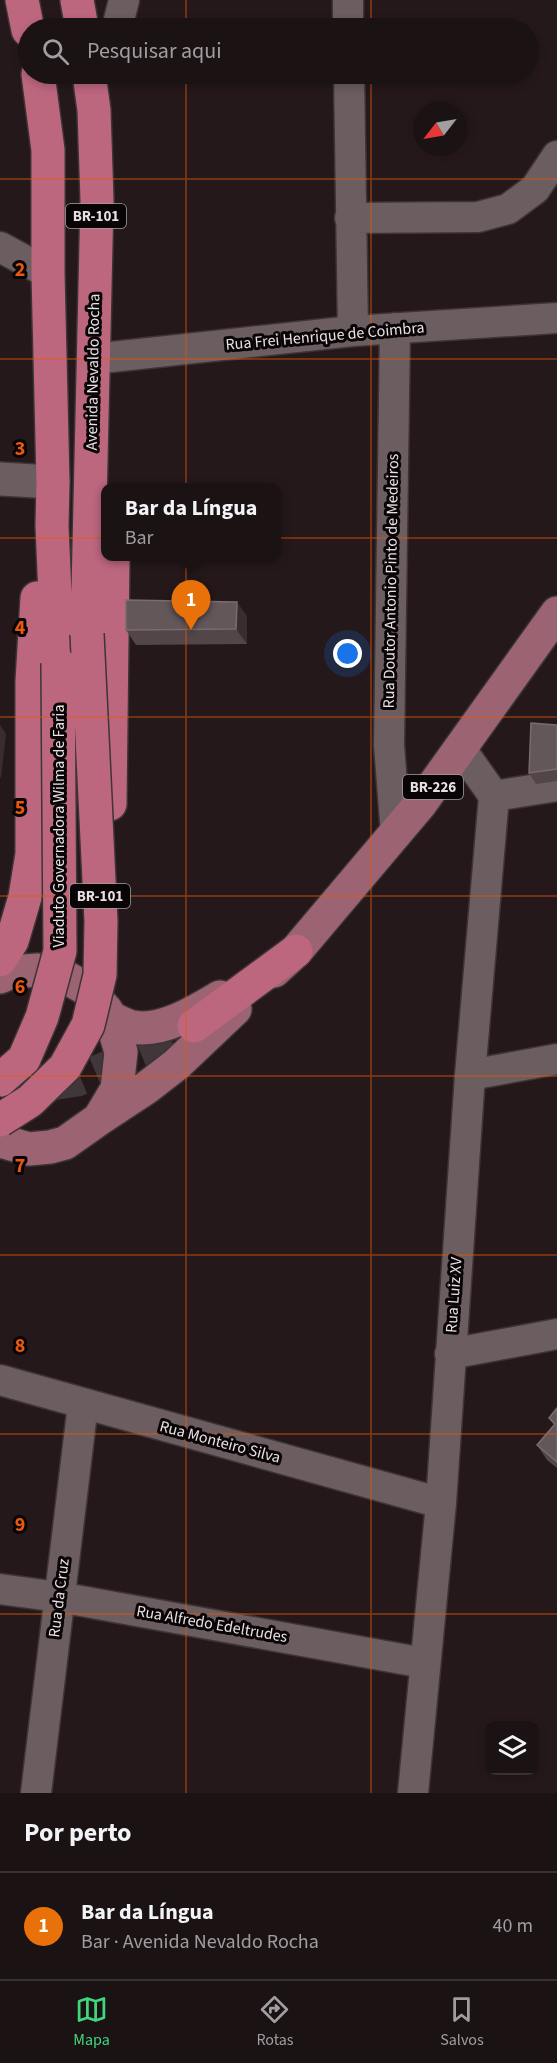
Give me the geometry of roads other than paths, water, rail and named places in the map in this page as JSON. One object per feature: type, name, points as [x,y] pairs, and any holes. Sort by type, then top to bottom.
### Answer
[{"type":"highway","points":[[22,0],[26,18]]},
{"type":"highway","points":[[77,0],[80,18]]},
{"type":"highway","name":"BR-101","points":[[39,84],[48,150],[52,526]]},
{"type":"highway","name":"Avenida Nevaldo Rocha","points":[[87,634],[97,200],[94,110],[90,84]]},
{"type":"highway","points":[[92,427],[105,483]]},
{"type":"highway","points":[[0,960],[12,941],[26,897],[32,854],[32,681],[36,604],[52,526]]},
{"type":"highway","name":"Viaduto Governadora Wilma de Faria","points":[[0,1080],[24,1059],[42,1017],[60,951],[58,663],[52,526]]},
{"type":"highway","points":[[109,1014],[114,949],[109,793],[112,561]]},
{"type":"highway","name":"Viaduto Governadora Wilma de Faria","points":[[4,1140],[30,1101],[64,1067],[88,1025],[100,975],[101,921],[87,634]]},
{"type":"highway","points":[[194,1026],[296,951]]},
{"type":"main road","name":"BR-226","points":[[4,1140],[28,1149],[65,1143],[177,1064],[296,951],[421,803],[557,613]]},
{"type":"main road","name":"BR-226","points":[[0,977],[11,972],[38,970],[64,976],[88,990],[109,1014],[133,1027],[161,1026],[200,1009],[296,951]]},
{"type":"main road","name":"BR-226","points":[[99,1119],[117,1089],[121,1052],[109,1014]]},
{"type":"street","points":[[120,18],[124,0]]},
{"type":"street","points":[[348,0],[348,18]]},
{"type":"street","name":"Avenida Nevaldo Rocha","points":[[94,110],[101,84]]},
{"type":"street","points":[[349,84],[353,331]]},
{"type":"street","points":[[350,218],[477,217],[508,209],[535,189],[557,156]]},
{"type":"street","points":[[0,247],[48,273]]},
{"type":"street","name":"Rua Frei Henrique de Coimbra","points":[[93,358],[353,331],[557,318]]},
{"type":"street","name":"Rua Doutor Antonio Pinto de Medeiros","points":[[395,328],[389,745],[396,834]]},
{"type":"street","points":[[0,479],[53,482]]},
{"type":"street","points":[[460,748],[494,796],[557,786]]},
{"type":"street","name":"Rua Luiz XV","points":[[413,1793],[441,1503],[470,1075],[494,796]]},
{"type":"street","points":[[470,1075],[557,1059]]},
{"type":"street","points":[[450,1354],[557,1334]]},
{"type":"street","name":"Rua Monteiro Silva","points":[[0,1380],[441,1503]]},
{"type":"street","name":"Rua da Cruz","points":[[36,1793],[83,1404]]},
{"type":"street","name":"Rua Alfredo Edeltrudes","points":[[0,1589],[59,1597],[424,1663]]},
{"type":"tunnel","points":[[0,1092],[77,1080],[146,1051],[194,1026]]},
{"type":"place","name":"Bar da Língua","points":[[191,630]]}]
